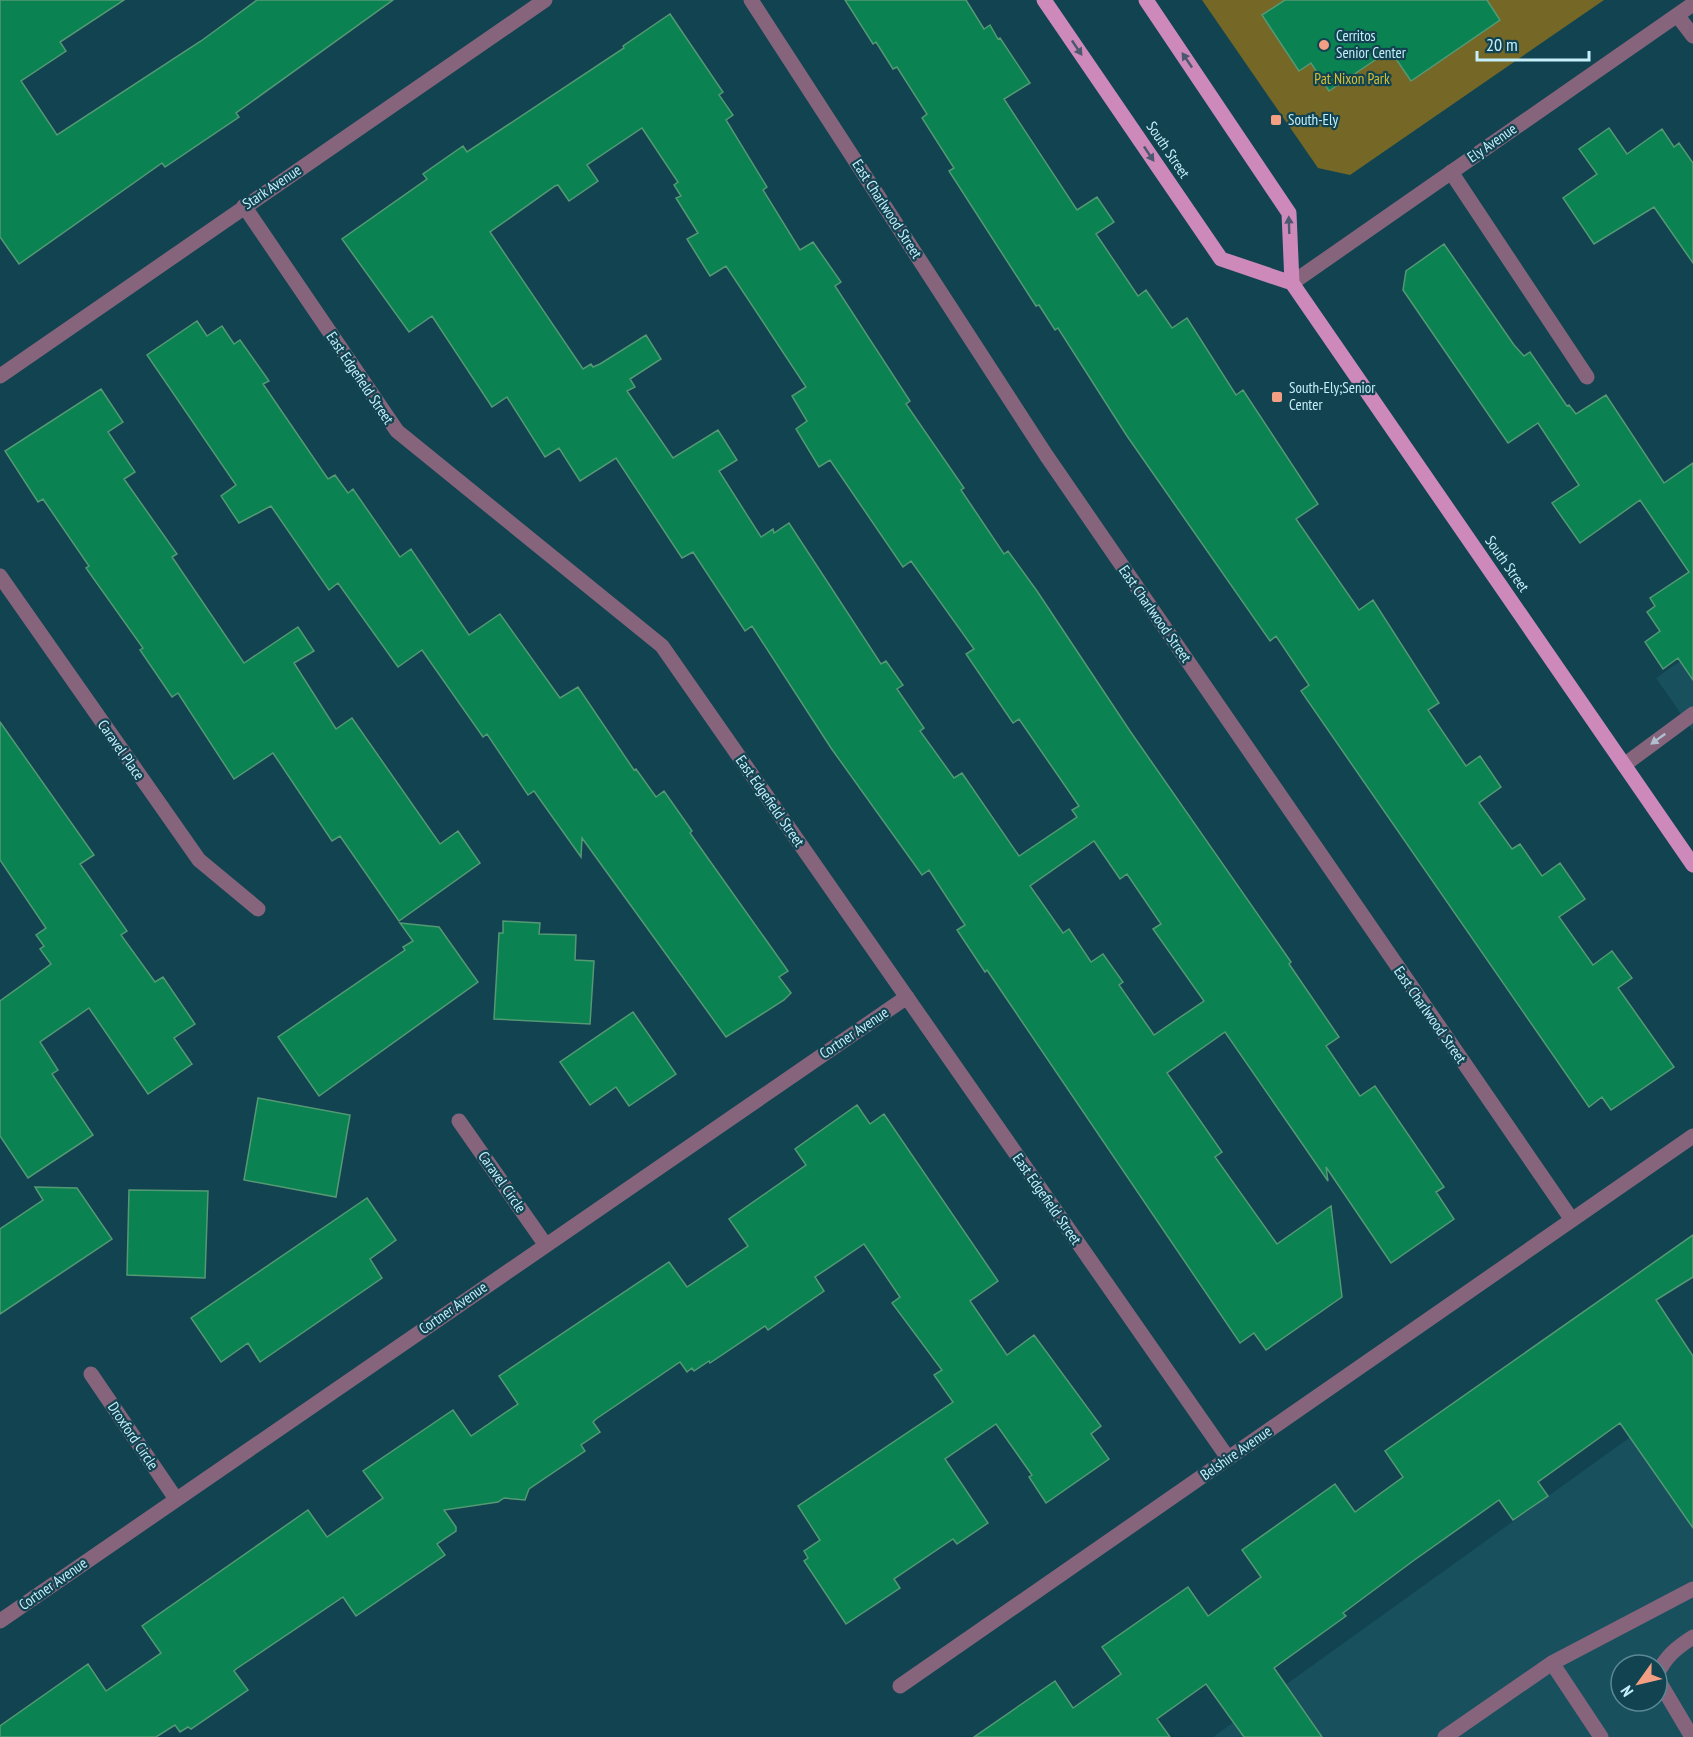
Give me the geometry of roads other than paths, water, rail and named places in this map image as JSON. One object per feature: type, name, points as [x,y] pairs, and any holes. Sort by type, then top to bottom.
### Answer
[{"type":"main road","name":"South Street","points":[[1044,0],[1221,259],[1292,283],[1693,865]]},
{"type":"main road","points":[[1146,0],[1289,213],[1292,283]]},
{"type":"street","name":"Stark Avenue","points":[[0,376],[545,0]]},
{"type":"street","name":"East Charlwood Street","points":[[751,0],[1046,455],[1572,1220]]},
{"type":"street","name":"Ely Avenue","points":[[1292,283],[1693,4]]},
{"type":"street","points":[[1677,15],[1693,36]]},
{"type":"street","points":[[1451,172],[1587,377]]},
{"type":"street","name":"East Edgefield Street","points":[[244,206],[397,431],[662,646],[1228,1458]]},
{"type":"street","name":"Caravel Place","points":[[0,576],[199,860],[258,909]]},
{"type":"street","points":[[1624,765],[1693,714]]},
{"type":"street","name":"Cortner Avenue","points":[[0,1621],[907,997]]},
{"type":"street","name":"Caravel Circle","points":[[459,1121],[545,1244]]},
{"type":"street","name":"Belshire Avenue","points":[[900,1686],[1693,1136]]},
{"type":"street","name":"Droxford Circle","points":[[91,1374],[176,1499]]},
{"type":"street","points":[[1446,1737],[1552,1663],[1693,1588]]},
{"type":"street","points":[[1669,1655],[1693,1637]]},
{"type":"street","points":[[1552,1663],[1601,1737]]},
{"type":"street","points":[[1669,1697],[1692,1737]]},
{"type":"place","name":"Cerritos Senior Center","points":[[1324,45]]},
{"type":"place","name":"South-Ely","points":[[1276,120]]},
{"type":"place","name":"South-Ely;Senior Center","points":[[1277,397]]},
{"type":"park label","name":"Pat Nixon Park","points":[[1352,79]]}]
